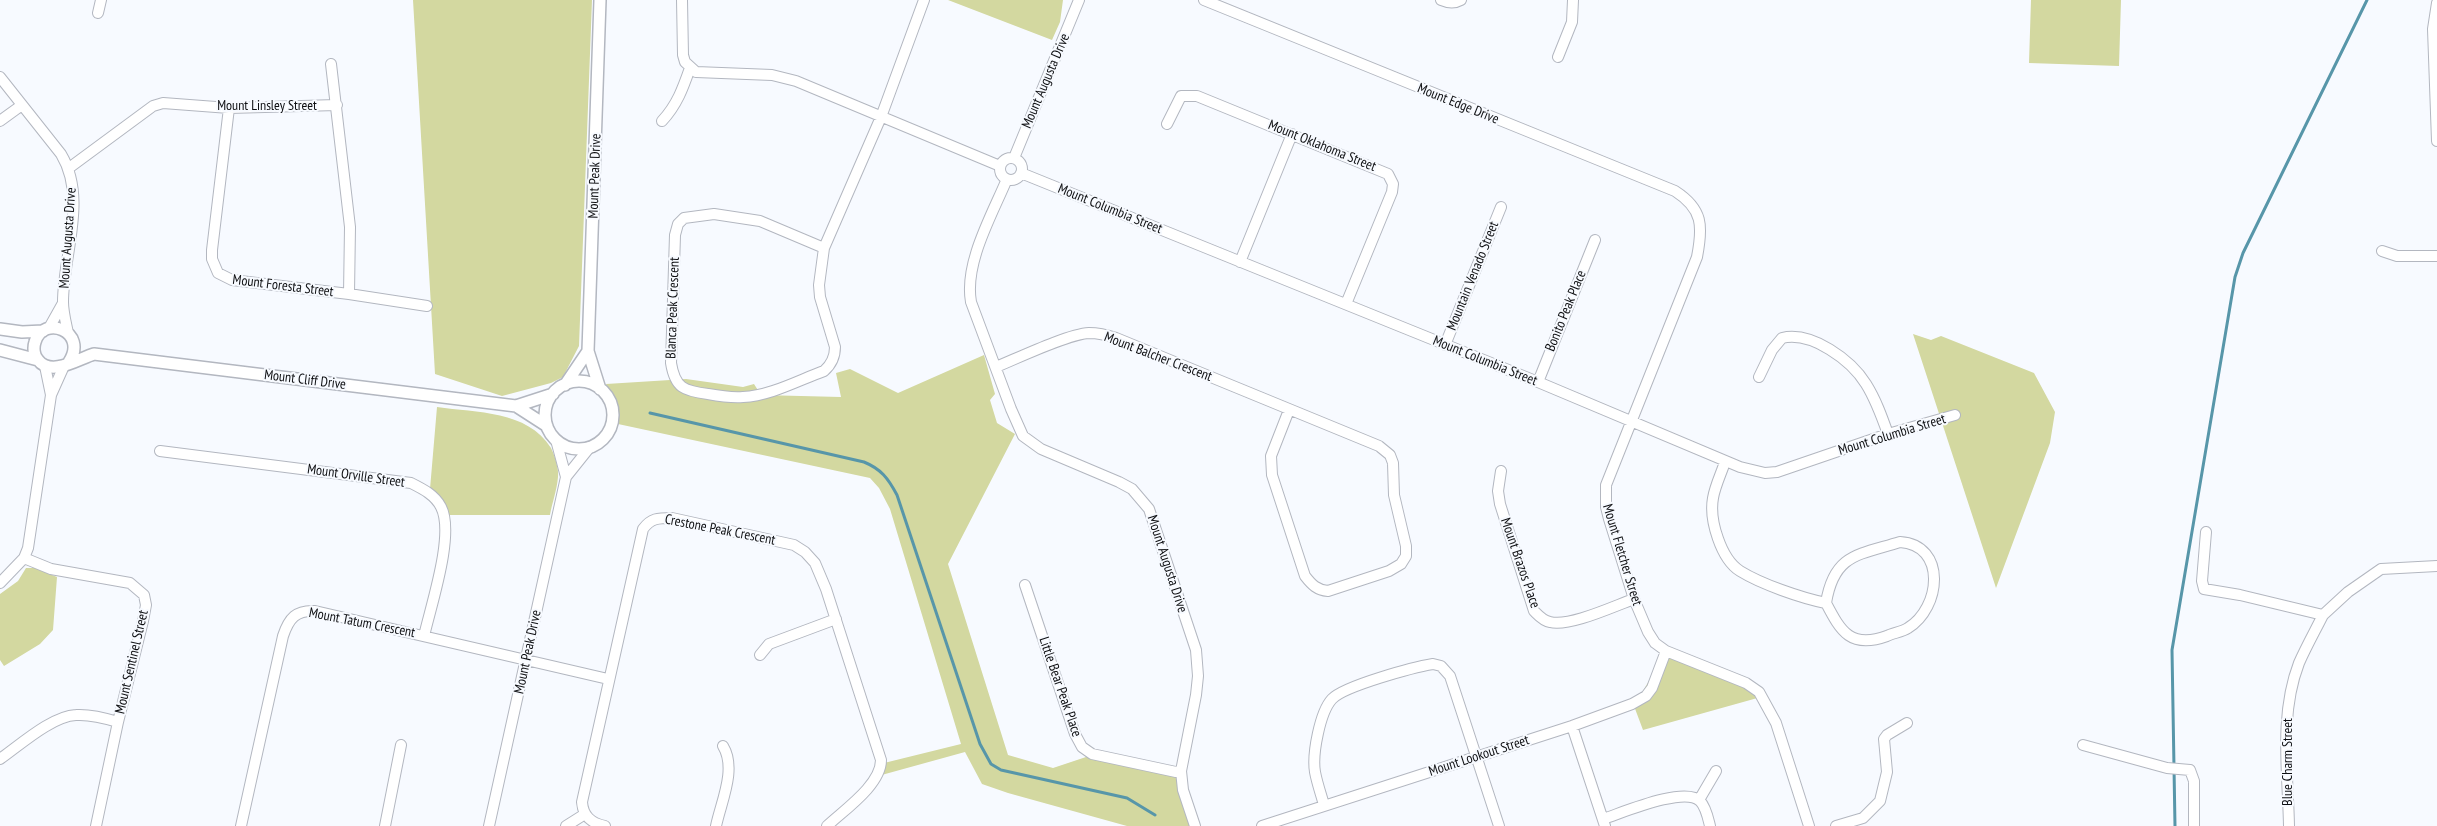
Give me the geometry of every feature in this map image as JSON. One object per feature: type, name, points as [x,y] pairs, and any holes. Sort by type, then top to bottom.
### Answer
[{"type":"street","points":[[98,13],[101,0]]},
{"type":"street","name":"Mount Peak Drive","points":[[489,826],[566,477],[590,447],[602,440],[612,424],[611,406],[600,389],[588,351],[600,0]]},
{"type":"street","points":[[682,0],[682,55],[684,62],[696,72],[784,77],[1000,166]]},
{"type":"street","name":"Blanca Peak Crescent","points":[[824,248],[745,218],[714,214],[684,218],[678,224],[675,235],[671,363],[673,378],[679,385],[684,389],[697,393],[742,397],[824,371],[830,366],[835,354],[835,347],[820,297],[819,285],[824,248],[881,117],[924,0]]},
{"type":"street","name":"Mount Edge Drive","points":[[1204,0],[1674,191],[1694,207],[1700,221]]},
{"type":"street","points":[[1441,0],[1457,3],[1461,0]]},
{"type":"street","points":[[1558,57],[1572,22],[1573,0]]},
{"type":"street","name":"Mount Augusta Drive","points":[[1014,158],[1079,1]]},
{"type":"street","points":[[2437,3],[2433,29],[2436,64],[2437,141]]},
{"type":"street","name":"Mount Linsley Street","points":[[332,64],[350,227],[349,294]]},
{"type":"street","points":[[662,121],[672,111],[682,93],[690,68]]},
{"type":"street","name":"Mount Augusta Drive","points":[[0,77],[61,154],[69,168],[74,195],[63,303],[70,335]]},
{"type":"street","name":"Mount Oklahoma Street","points":[[1167,124],[1180,98],[1187,94],[1197,96],[1383,171],[1391,178],[1392,192],[1346,304]]},
{"type":"street","name":"Mount Linsley Street","points":[[69,168],[153,106],[172,102],[229,108],[337,105]]},
{"type":"street","points":[[0,121],[22,105]]},
{"type":"street","name":"Mount Foresta Street","points":[[229,108],[212,250],[212,259],[218,273],[232,280],[349,294],[426,306]]},
{"type":"street","points":[[1240,262],[1292,134]]},
{"type":"street","points":[[1014,158],[1021,166],[1021,173],[1015,179],[1007,179],[1001,174],[1000,166],[1006,159],[1014,158]]},
{"type":"street","name":"Mount Columbia Street","points":[[1021,173],[1631,420],[1725,462],[1754,471],[1777,472],[1888,434],[1956,415]]},
{"type":"street","name":"Mount Augusta Drive","points":[[1007,179],[973,264],[969,283],[974,310],[1020,430],[1031,443],[1119,482],[1132,490],[1149,509],[1196,650],[1198,676],[1196,695],[1181,771],[1183,790],[1195,826]]},
{"type":"street","name":"Mountain Venado Street","points":[[1445,345],[1501,207]]},
{"type":"street","name":"Mount Fletcher Street","points":[[1700,221],[1701,236],[1698,257],[1606,485],[1605,496],[1609,519],[1634,599],[1653,640],[1666,651],[1746,682],[1759,692],[1776,723],[1809,826]]},
{"type":"street","name":"Bonito Peak Place","points":[[1538,382],[1595,240]]},
{"type":"street","points":[[2382,251],[2397,256],[2437,256]]},
{"type":"street","name":"Mount Augusta Drive","points":[[46,330],[63,303]]},
{"type":"street","points":[[0,329],[22,332],[56,328],[70,335],[75,350],[51,395],[30,536],[24,558],[0,583]]},
{"type":"street","points":[[46,330],[34,342],[34,349],[41,363],[51,395]]},
{"type":"street","name":"Mount Balcher Crescent","points":[[996,367],[1072,338],[1086,334],[1100,334],[1116,338],[1379,446],[1390,455],[1393,463],[1394,495],[1406,546],[1406,556],[1401,564],[1389,571],[1328,591],[1321,590],[1309,580],[1301,564],[1270,463],[1289,410]]},
{"type":"street","name":"Mount Cliff Drive","points":[[70,335],[94,354]]},
{"type":"street","points":[[1759,377],[1772,350],[1782,338],[1799,336],[1815,342],[1852,367],[1866,383],[1877,404],[1888,434]]},
{"type":"street","points":[[0,350],[51,368],[67,364]]},
{"type":"street","points":[[547,426],[546,409],[553,394],[566,385],[588,351]]},
{"type":"street","name":"Mount Cliff Drive","points":[[67,364],[94,354],[516,406],[553,394]]},
{"type":"street","points":[[566,385],[587,383],[600,389]]},
{"type":"street","name":"Mount Cliff Drive","points":[[516,406],[547,426]]},
{"type":"street","name":"Mount Peak Drive","points":[[547,426],[556,440],[566,477]]},
{"type":"street","points":[[556,440],[571,448],[590,447]]},
{"type":"street","name":"Mount Orville Street","points":[[160,451],[411,483],[432,494],[444,512],[447,537],[424,636]]},
{"type":"street","points":[[1725,462],[1713,499],[1712,510],[1719,538],[1731,563],[1740,571],[1791,593],[1826,603],[1841,630],[1850,637],[1863,641],[1876,639],[1909,628],[1919,617],[1933,593],[1932,566],[1927,554],[1911,543],[1900,542],[1863,553],[1840,566],[1832,576],[1826,603]]},
{"type":"street","name":"Mount Brazos Place","points":[[1501,470],[1498,491],[1500,504],[1534,611],[1537,614],[1550,622],[1562,622],[1634,599]]},
{"type":"street","name":"Crestone Peak Crescent","points":[[585,814],[582,802],[642,529],[649,521],[658,518],[672,518],[794,545],[815,562],[836,619],[879,752],[881,769],[873,783],[827,826]]},
{"type":"street","points":[[2206,532],[2202,581],[2204,589],[2240,595],[2323,615]]},
{"type":"street","name":"Mount Sentinel Street","points":[[24,558],[50,569],[130,583],[144,595],[146,606],[143,621],[118,722],[96,826]]},
{"type":"street","name":"Blue Charm Street","points":[[2289,826],[2285,744],[2288,706],[2299,663],[2323,615],[2348,592],[2381,569],[2437,566]]},
{"type":"street","name":"Little Bear Peak Place","points":[[1025,585],[1075,734],[1082,747],[1092,754],[1176,772],[1181,771]]},
{"type":"street","name":"Mount Tatum Crescent","points":[[241,826],[283,636],[288,622],[293,616],[301,612],[315,611],[608,679]]},
{"type":"street","points":[[760,656],[769,644],[836,619]]},
{"type":"street","name":"Mount Lookout Street","points":[[1262,826],[1572,726],[1632,704],[1646,696],[1657,678],[1666,651]]},
{"type":"street","points":[[1324,805],[1315,771],[1321,723],[1324,711],[1333,698],[1358,686],[1425,665],[1441,666],[1450,676],[1499,826]]},
{"type":"street","points":[[0,759],[61,718],[75,715],[94,716],[118,722]]},
{"type":"street","points":[[1836,826],[1865,822],[1877,805],[1884,790],[1888,764],[1885,737],[1907,723]]},
{"type":"street","points":[[1572,726],[1604,822],[1674,797],[1692,796],[1699,800],[1704,808],[1710,826]]},
{"type":"street","points":[[385,826],[402,745]]},
{"type":"street","points":[[2083,745],[2167,768],[2190,770],[2194,781],[2194,826]]},
{"type":"street","points":[[716,826],[729,768],[729,757],[723,746]]},
{"type":"street","points":[[1699,800],[1716,771]]},
{"type":"street","points":[[566,826],[585,814],[587,818],[605,826]]},
{"type":"green space","points":[[413,0],[592,0],[579,346],[563,377],[551,383],[502,396],[435,374]]},
{"type":"green space","points":[[948,0],[1063,0],[1060,22],[1052,40]]},
{"type":"green space","points":[[2031,0],[2121,0],[2119,66],[2029,63]]},
{"type":"green space","points":[[1913,334],[1931,340],[1941,336],[2034,373],[2055,412],[2050,443],[1996,588]]},
{"type":"green space","points":[[984,355],[995,394],[990,400],[997,423],[1015,434],[948,564],[1008,755],[1053,768],[1092,755],[1174,772],[1190,826],[1127,826],[1008,793],[982,784],[965,752],[878,776],[880,764],[961,744],[890,509],[879,488],[870,478],[618,424],[616,408],[606,384],[686,379],[743,387],[754,384],[761,395],[841,397],[836,373],[850,369],[898,393]]},
{"type":"green space","points":[[437,407],[484,413],[515,420],[529,426],[541,436],[551,448],[558,470],[557,487],[550,515],[448,515],[430,489]]},
{"type":"green space","points":[[26,568],[35,568],[57,577],[53,630],[40,644],[4,666],[0,660],[0,594],[18,581]]},
{"type":"green space","points":[[1665,654],[1758,688],[1761,697],[1643,730],[1634,706]]},
{"type":"waterway","points":[[2175,826],[2172,650],[2235,277],[2243,253],[2367,0]]},
{"type":"waterway","points":[[650,413],[864,462],[880,471],[897,495],[980,744],[991,764],[1001,770],[1127,798],[1155,815]]}]
